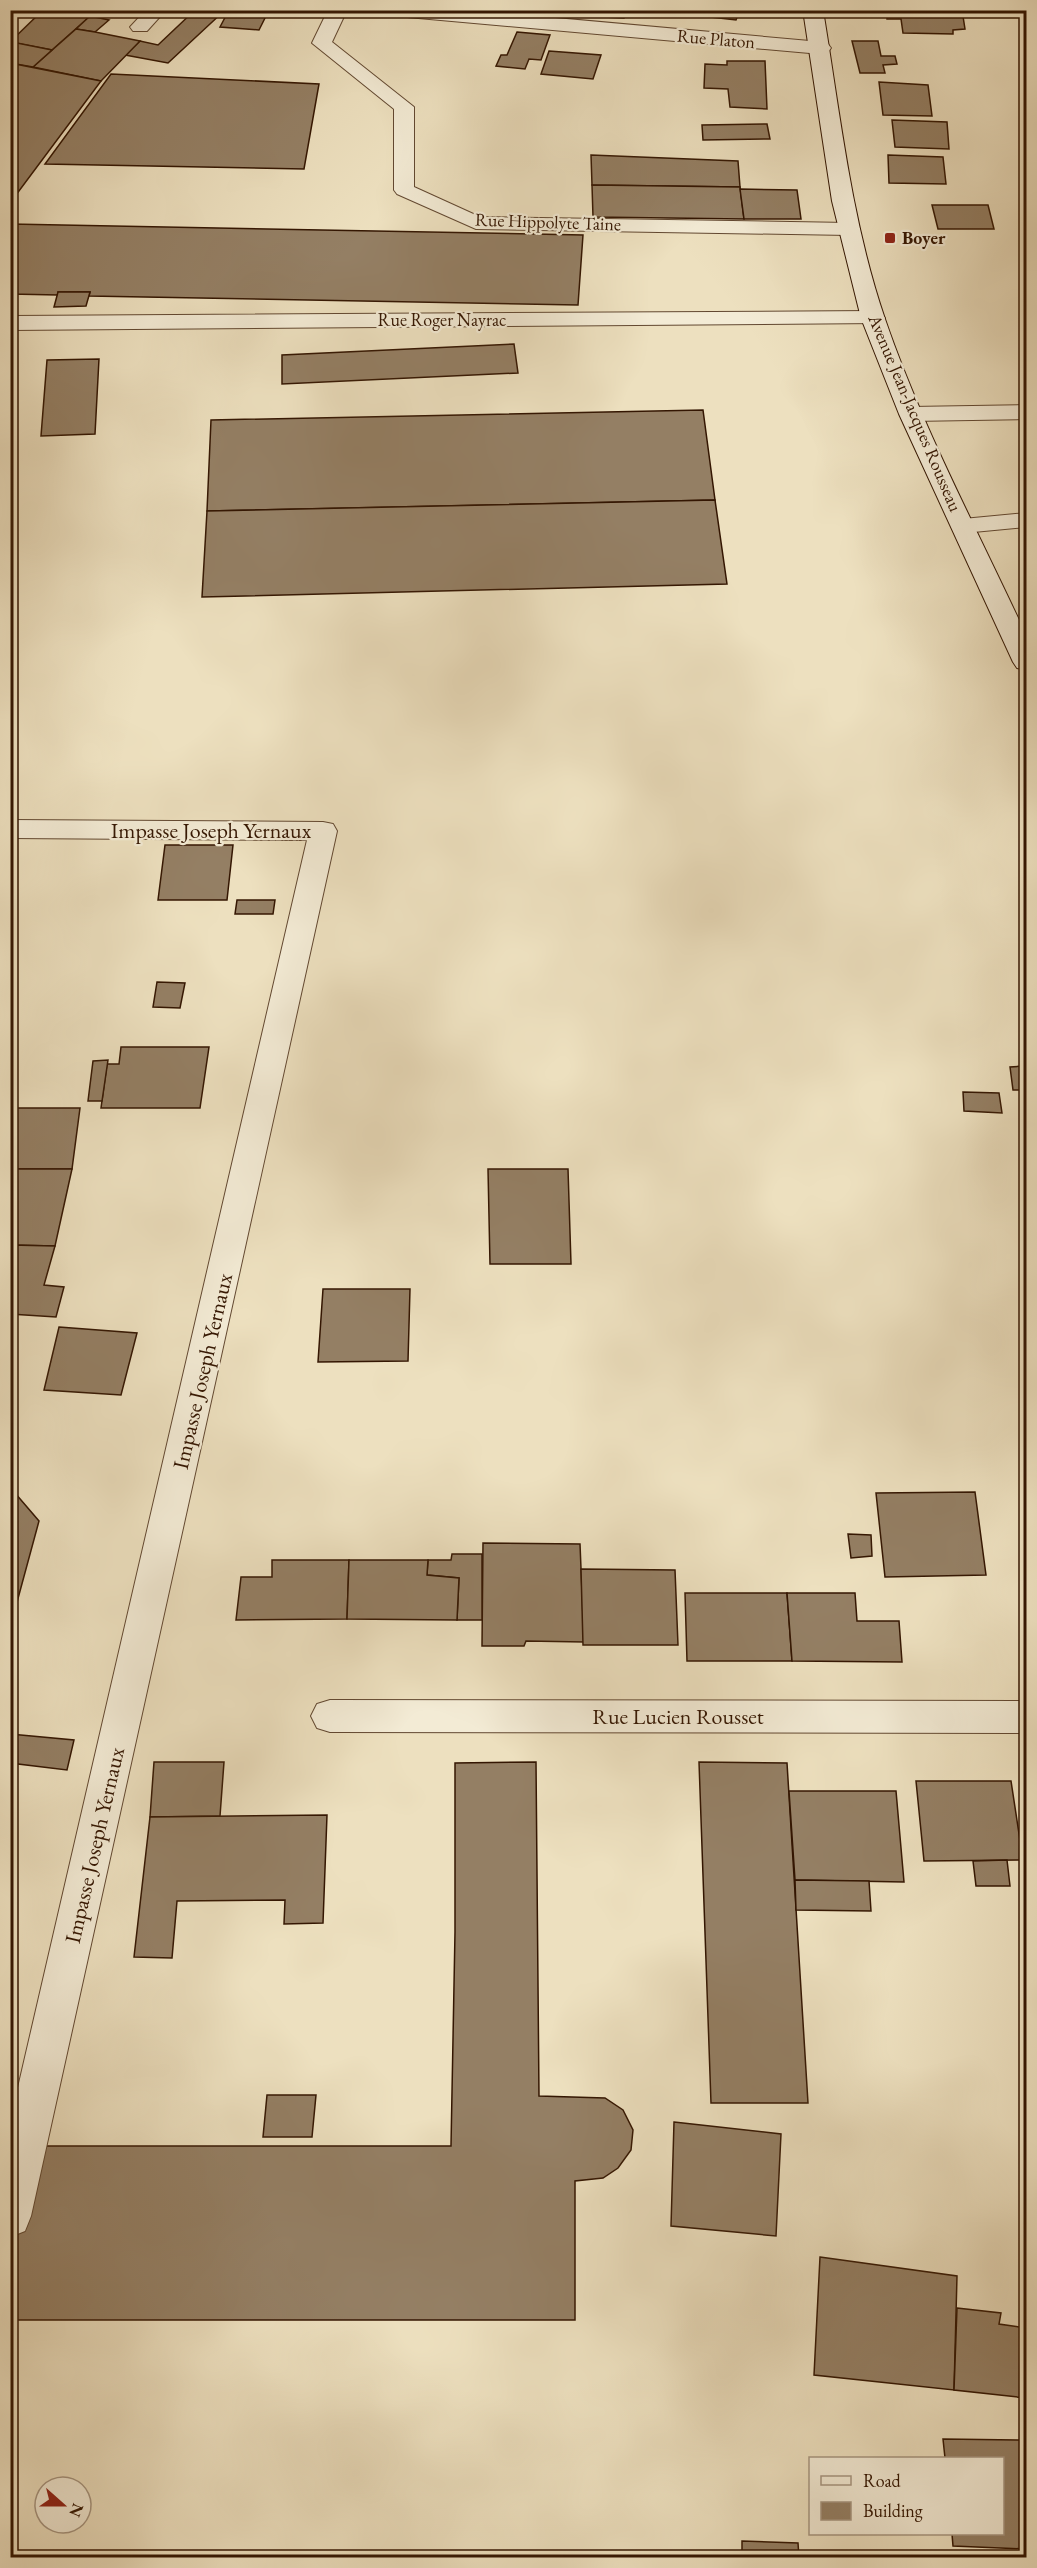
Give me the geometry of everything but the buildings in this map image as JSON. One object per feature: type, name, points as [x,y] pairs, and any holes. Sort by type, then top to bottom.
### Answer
[{"type":"street","name":"Rue Platon","points":[[396,10],[821,48]]},
{"type":"street","name":"Avenue Jean-Jacques Rousseau","points":[[813,10],[821,48],[843,201],[873,318],[911,414],[1026,662]]},
{"type":"street","name":"Rue Roger Nayrac","points":[[10,323],[873,318]]},
{"type":"street","name":"Impasse Joseph Yernaux","points":[[10,829],[323,831],[10,2216]]},
{"type":"street","name":"Rue Lucien Rousset","points":[[330,1716],[1026,1717]]},
{"type":"lane","points":[[140,27],[157,10]]},
{"type":"lane","name":"Rue Hippolyte Taine","points":[[338,10],[322,43],[404,107],[404,190],[476,223],[849,229]]},
{"type":"lane","points":[[911,414],[1026,412]]},
{"type":"lane","points":[[963,526],[1026,520]]},
{"type":"place","name":"Boyer","points":[[890,238]]}]
